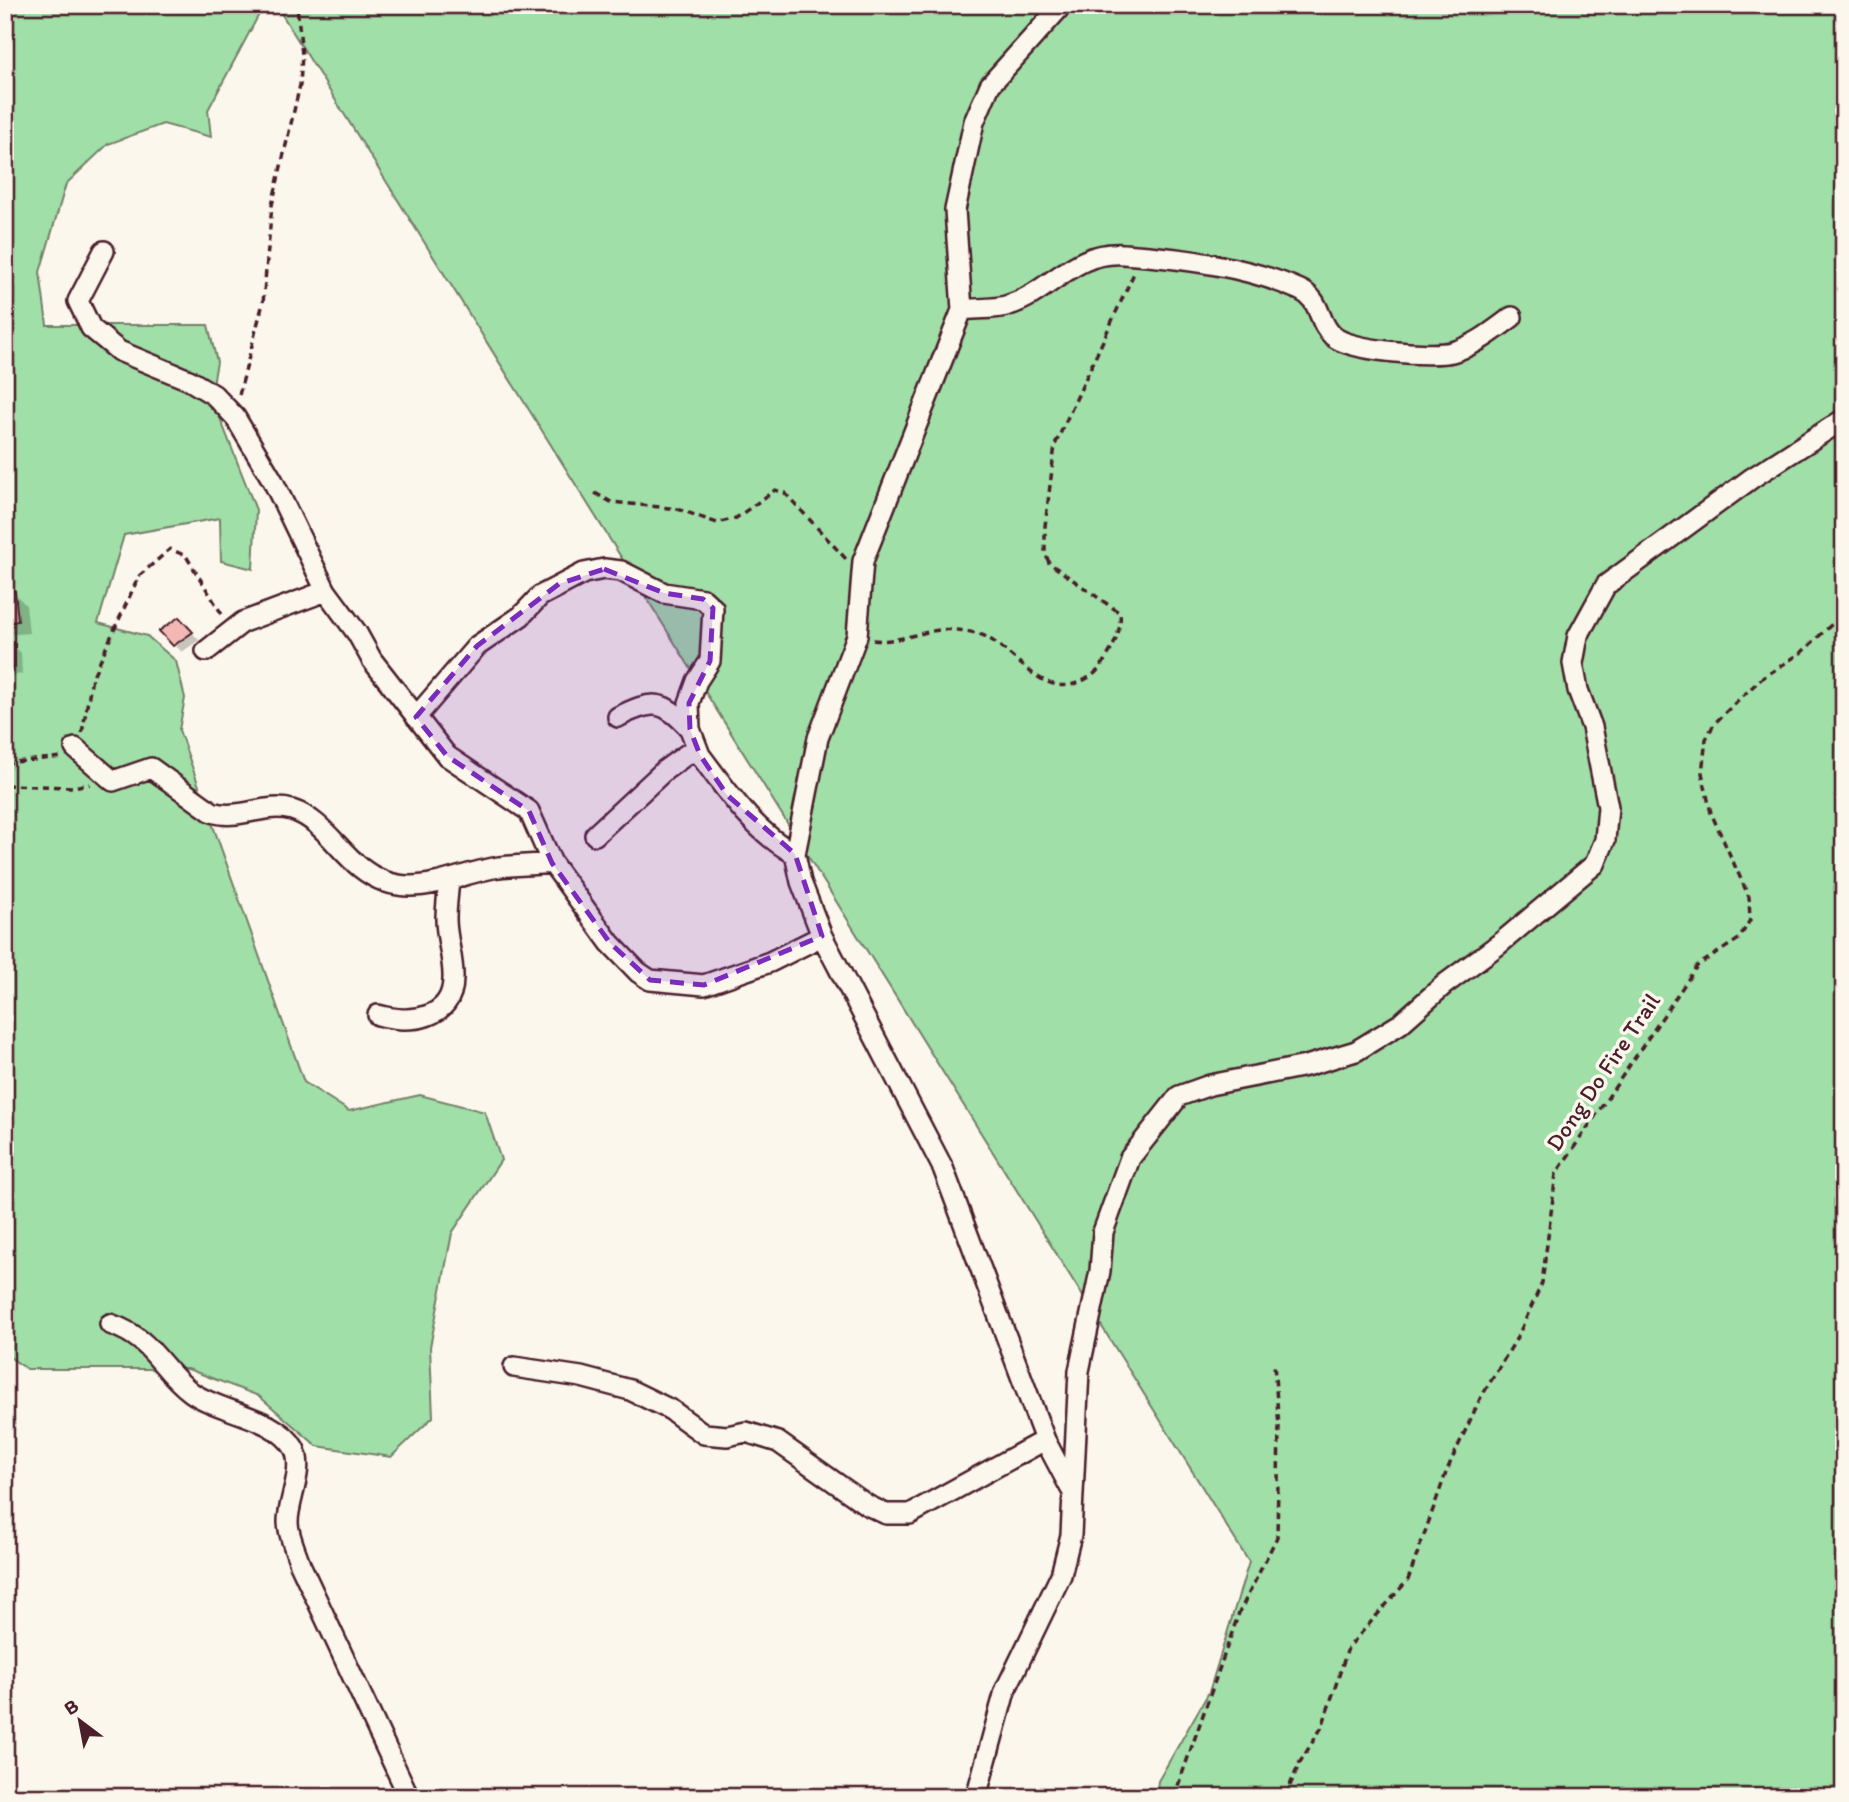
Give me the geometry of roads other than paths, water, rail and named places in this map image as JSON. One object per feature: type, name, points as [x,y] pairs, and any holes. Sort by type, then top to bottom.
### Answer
[{"type":"street","points":[[1062,5],[990,85],[974,122],[955,210],[962,310],[879,514],[860,577],[857,636],[817,738],[795,854],[801,881],[822,936],[943,1168],[1045,1440],[1073,1493]]},
{"type":"street","points":[[104,251],[78,301],[91,328],[119,351],[189,380],[214,395],[235,417],[273,481],[326,590],[357,633],[372,660],[447,756],[529,811],[552,863],[610,943],[650,980],[704,985],[770,962],[822,936]]},
{"type":"street","points":[[962,310],[1009,305],[1048,284],[1069,267],[1121,254],[1237,270],[1300,290],[1314,299],[1333,337],[1347,344],[1390,351],[1451,352],[1481,340],[1512,317]]},
{"type":"street","points":[[976,1797],[1005,1691],[1060,1575],[1070,1535],[1079,1371],[1100,1271],[1103,1232],[1130,1158],[1179,1096],[1210,1085],[1306,1066],[1356,1051],[1400,1024],[1445,984],[1498,945],[1595,864],[1605,840],[1608,807],[1598,752],[1578,690],[1573,663],[1578,636],[1606,585],[1646,553],[1700,518],[1752,478],[1843,422]]},
{"type":"street","points":[[416,717],[477,646],[559,584],[604,569],[621,571],[664,593],[703,599],[713,608],[710,661],[697,681],[689,703],[691,729],[700,755],[744,814],[782,847],[795,854]]},
{"type":"street","points":[[206,651],[243,622],[326,590]]},
{"type":"street","points":[[618,717],[635,708],[658,703],[674,711],[691,729]]},
{"type":"street","points":[[75,748],[113,780],[151,768],[212,812],[224,816],[289,809],[311,818],[360,867],[382,881],[411,887],[497,867],[552,863]]},
{"type":"street","points":[[596,835],[680,758],[690,752],[700,755]]},
{"type":"street","points":[[378,1015],[402,1022],[415,1019],[436,1013],[450,998],[454,981],[446,920],[449,880]]},
{"type":"street","points":[[110,1324],[128,1330],[152,1348],[192,1393],[279,1432],[294,1448],[296,1462],[288,1523],[300,1563],[409,1797]]},
{"type":"street","points":[[514,1367],[570,1375],[630,1390],[671,1410],[704,1434],[727,1436],[746,1432],[778,1443],[867,1505],[886,1514],[910,1514],[1045,1440]]}]
